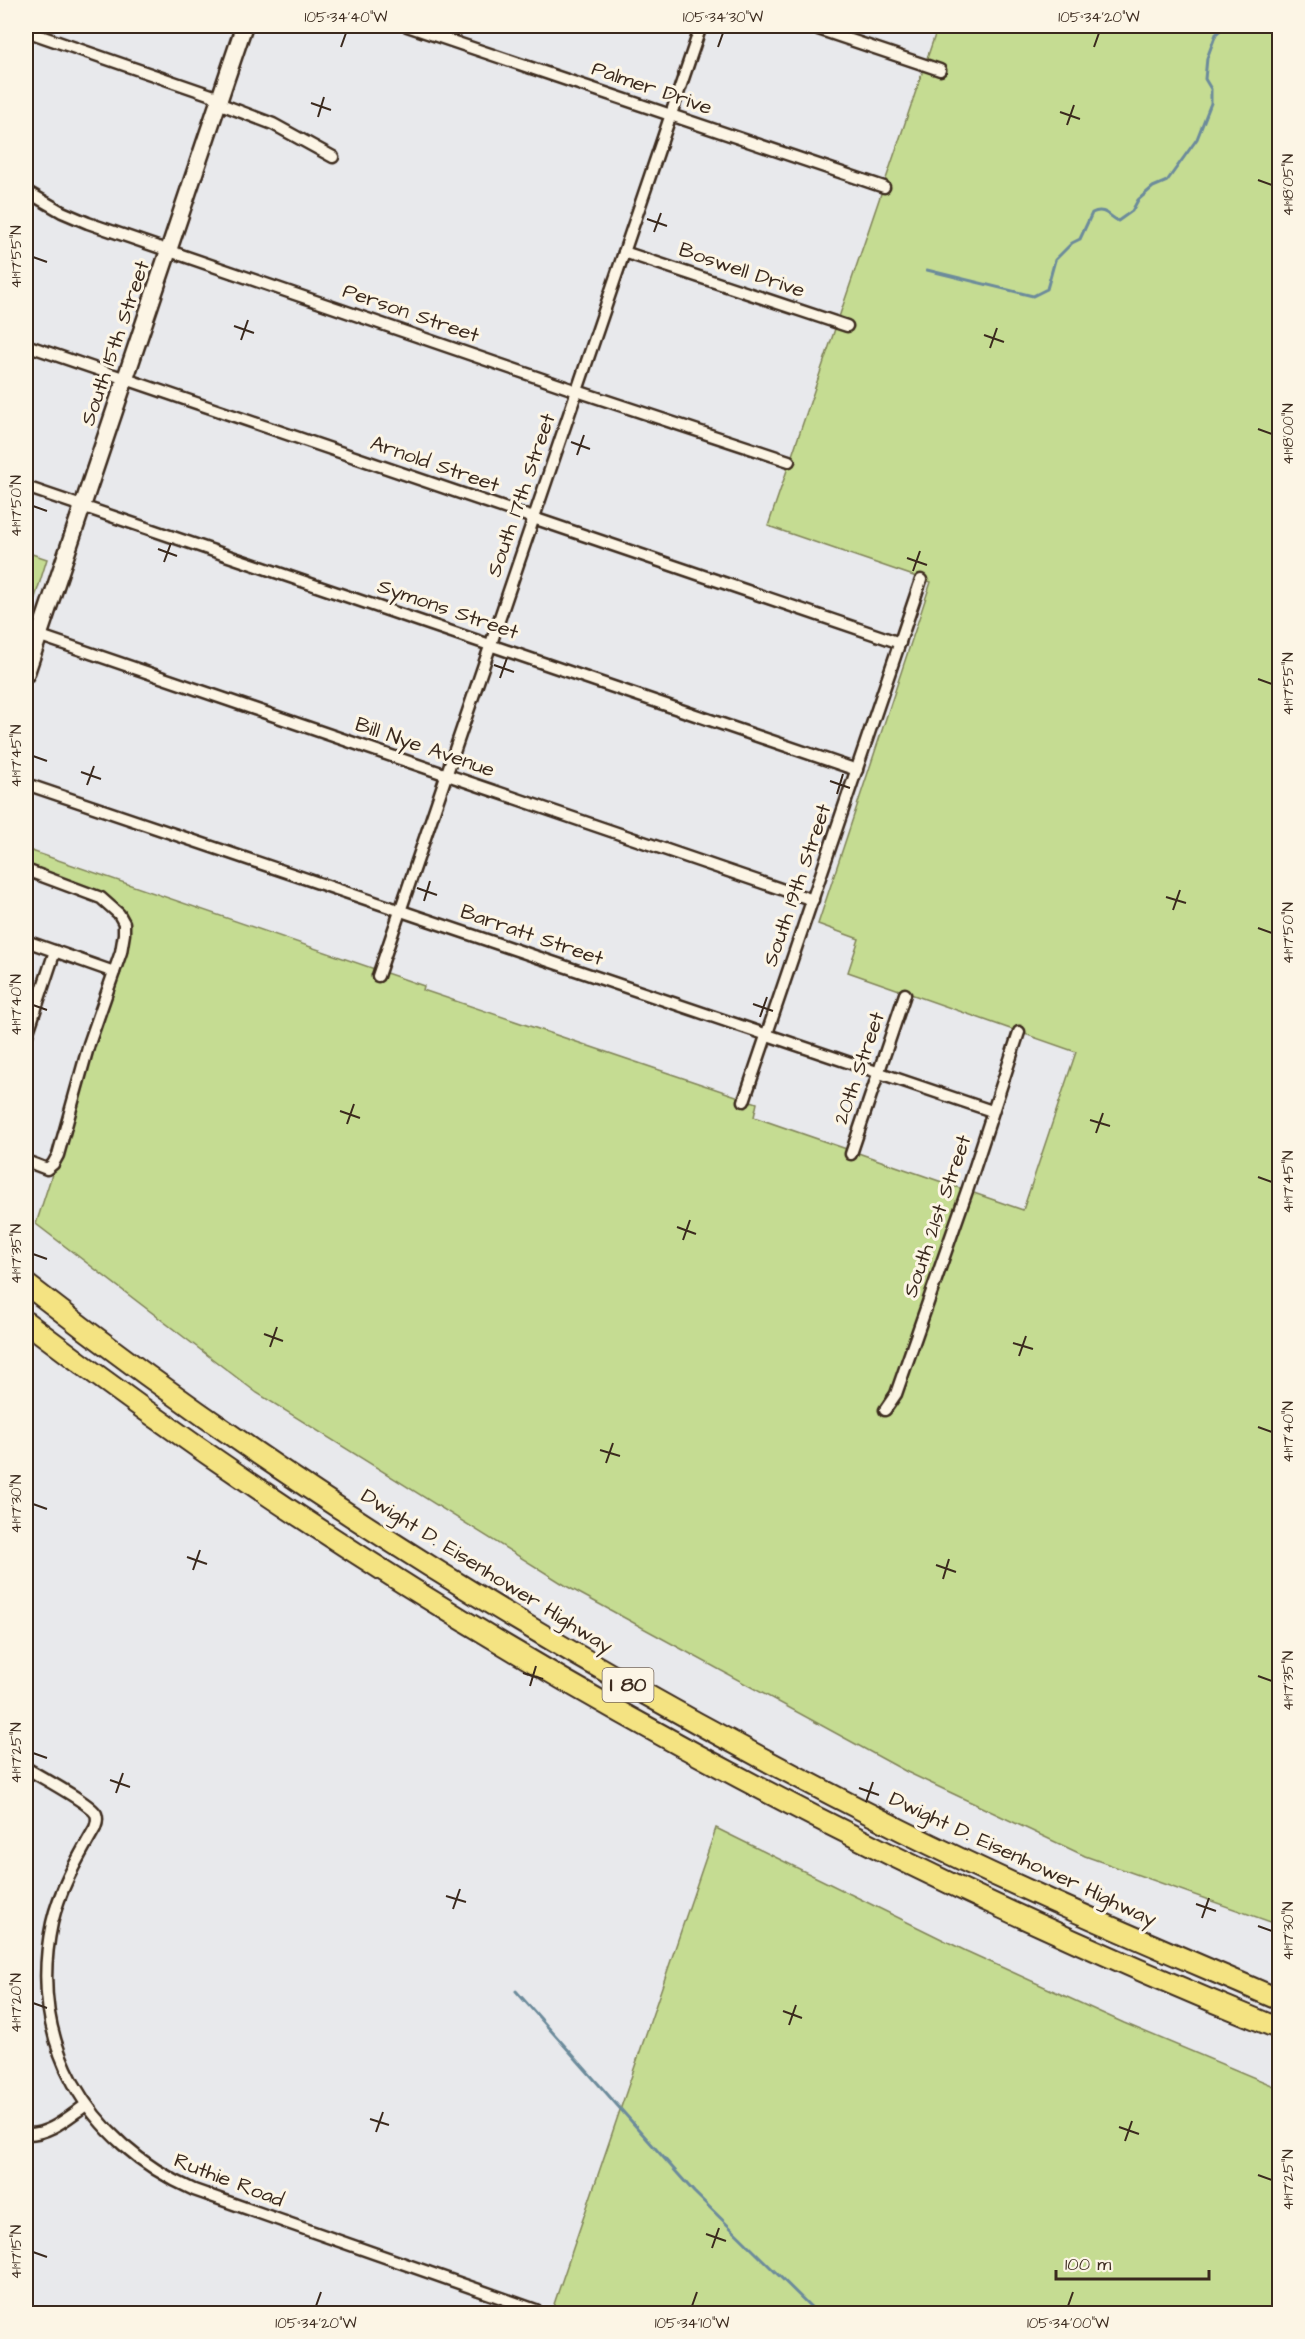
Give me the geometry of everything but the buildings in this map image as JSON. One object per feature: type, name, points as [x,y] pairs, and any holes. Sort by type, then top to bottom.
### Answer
[{"type":"highway","name":"Dwight D. Eisenhower Highway","points":[[26,1284],[151,1378],[269,1462],[375,1532],[601,1670],[778,1767],[904,1831],[1143,1941],[1280,2000]]},
{"type":"highway","name":"I 80","points":[[26,1322],[157,1419],[303,1518],[429,1600],[590,1696],[781,1801],[965,1893],[1105,1956],[1280,2029]]},
{"type":"main road","name":"South 15th Street","points":[[26,674],[32,633],[82,505],[244,26]]},
{"type":"street","name":"Palmer Drive","points":[[407,26],[884,187]]},
{"type":"street","name":"South 17th Street","points":[[378,976],[701,26]]},
{"type":"street","points":[[809,26],[940,70]]},
{"type":"street","points":[[26,31],[219,100],[273,124],[333,158]]},
{"type":"street","name":"Person Street","points":[[26,191],[62,212],[88,223],[577,391],[789,461]]},
{"type":"street","name":"Boswell Drive","points":[[624,252],[847,326]]},
{"type":"street","name":"Arnold Street","points":[[26,345],[900,643]]},
{"type":"street","name":"Symons Street","points":[[26,487],[857,770]]},
{"type":"street","name":"South 19th Street","points":[[744,1101],[921,580]]},
{"type":"street","name":"Bill Nye Avenue","points":[[32,633],[813,900]]},
{"type":"street","name":"Barratt Street","points":[[26,784],[992,1111]]},
{"type":"street","points":[[26,870],[101,898],[119,914],[124,923],[124,934],[114,972],[75,1093],[65,1134],[53,1164],[47,1169],[26,1161]]},
{"type":"street","points":[[26,941],[114,972]]},
{"type":"street","points":[[26,1038],[56,951]]},
{"type":"street","name":"20th Street","points":[[851,1154],[905,994]]},
{"type":"street","name":"South 21st Street","points":[[885,1410],[896,1394],[968,1188],[1019,1032]]},
{"type":"street","name":"Ruthie Road","points":[[26,1768],[85,1804],[96,1814],[98,1821],[73,1866],[59,1900],[51,1931],[46,1976],[51,2026],[58,2052],[86,2105],[110,2133],[137,2158],[172,2181],[230,2204],[536,2312]]},
{"type":"street","points":[[26,2134],[47,2131],[86,2105]]},
{"type":"green space","points":[[938,26],[1279,26],[1279,1925],[1085,1856],[907,1772],[568,1587],[257,1393],[36,1224],[124,934],[111,905],[26,874],[26,849],[424,986],[423,990],[757,1103],[754,1117],[1023,1210],[1076,1052],[848,972],[859,939],[818,924],[931,582],[768,526]]},
{"type":"green space","points":[[26,552],[47,559],[26,627]]},
{"type":"green space","points":[[716,1828],[966,1951],[1124,2023],[1279,2088],[1279,2313],[551,2313]]},
{"type":"waterway","points":[[927,270],[1033,296],[1047,289],[1055,260],[1072,243],[1080,239],[1092,213],[1100,211],[1118,221],[1132,211],[1138,200],[1153,187],[1167,181],[1197,139],[1211,103],[1211,89],[1205,79],[1207,58],[1216,34],[1225,26]]},
{"type":"waterway","points":[[516,1991],[694,2192],[818,2314]]}]
